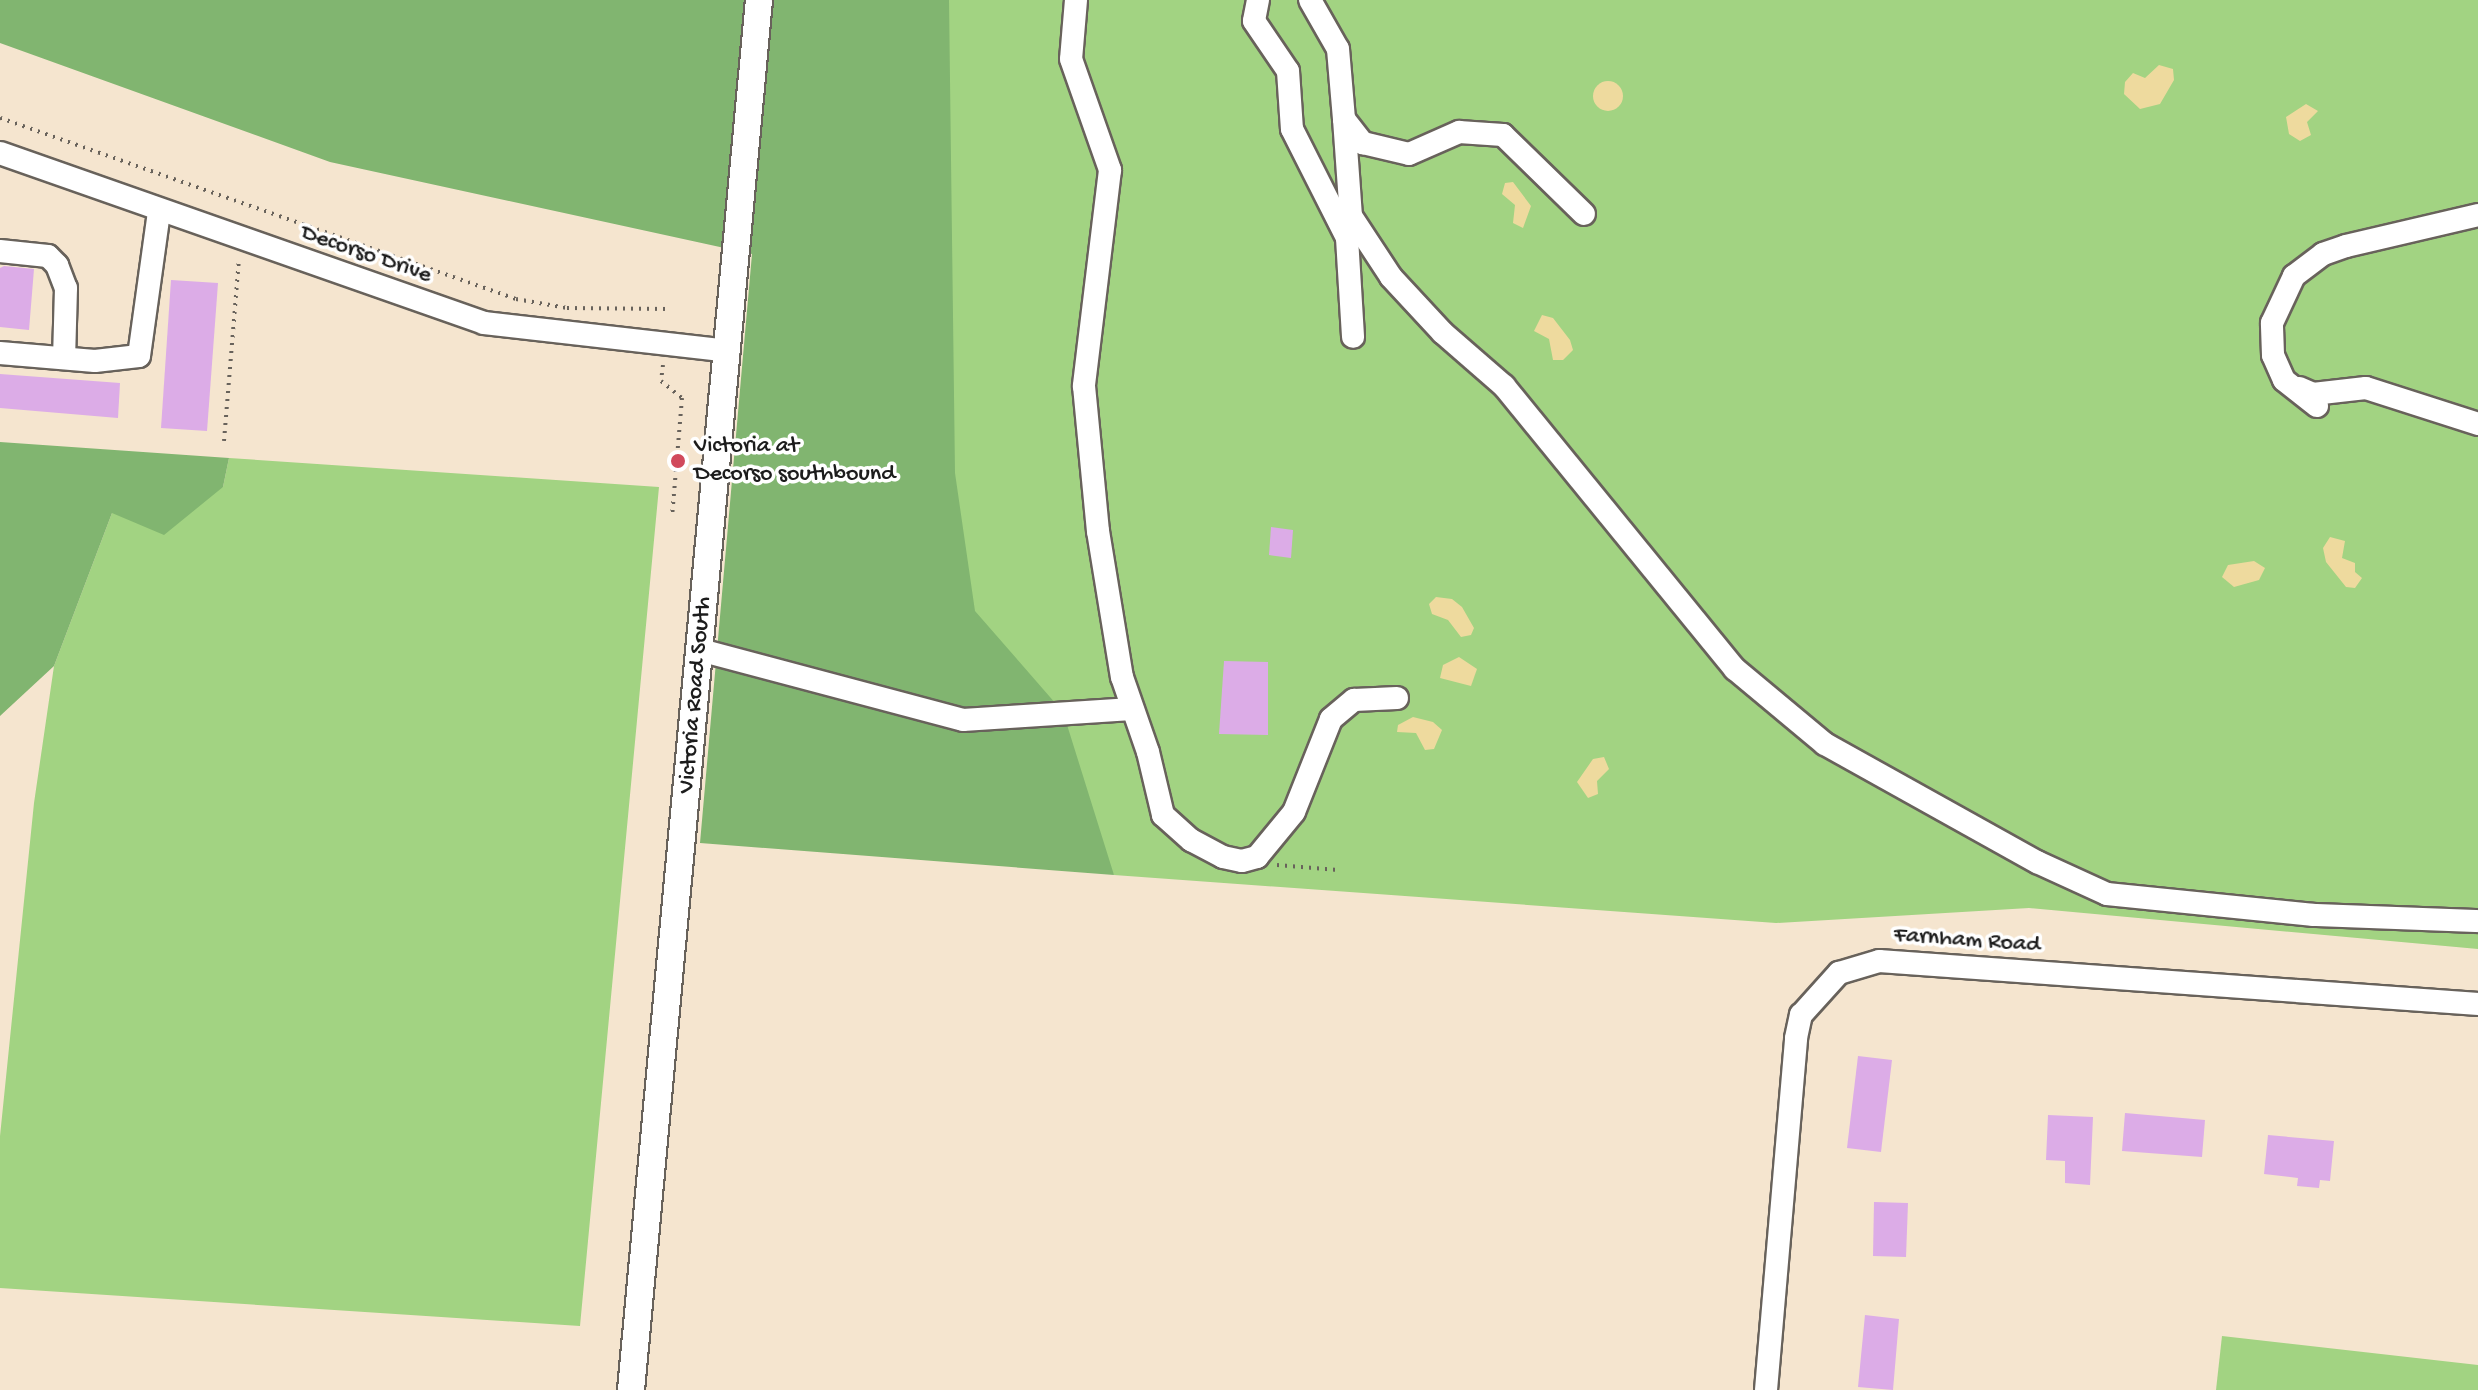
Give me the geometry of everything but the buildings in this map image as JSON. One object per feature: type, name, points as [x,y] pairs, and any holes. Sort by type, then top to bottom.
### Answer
[{"type":"main road","name":"Victoria Road South","points":[[631,1390],[759,0]]},
{"type":"street","points":[[1076,0],[1071,59],[1110,170],[1084,386],[1098,531],[1122,677],[1163,815],[1209,851],[1242,861],[1257,857],[1283,831],[1331,719],[1354,700],[1397,698]]},
{"type":"street","points":[[1258,0],[1254,21],[1288,71],[1292,129],[1347,238],[1353,337]]},
{"type":"street","points":[[1310,0],[1338,49],[1351,216],[1391,277],[1526,411],[1735,669],[1825,744],[2037,862],[2107,894],[2314,915],[2478,921]]},
{"type":"street","points":[[1344,119],[1363,143],[1394,154],[1420,151],[1459,132],[1503,135],[1584,214]]},
{"type":"street","name":"Decorso Drive","points":[[0,153],[241,241],[484,323],[728,351]]},
{"type":"street","points":[[0,353],[64,358],[139,356],[159,211]]},
{"type":"street","points":[[2317,406],[2284,380],[2276,369],[2272,323],[2281,294],[2304,268],[2346,246],[2478,215]]},
{"type":"street","points":[[0,251],[48,256],[57,265],[66,288],[64,358]]},
{"type":"street","points":[[2284,380],[2313,394],[2358,387],[2389,392],[2478,424]]},
{"type":"street","points":[[700,650],[963,720],[1132,709]]},
{"type":"street","name":"Farnham Road","points":[[1766,1390],[1796,1038],[1801,1015],[1839,973],[1879,961],[2478,1004]]},
{"type":"path","points":[[0,118],[504,295],[567,308],[669,309]]},
{"type":"path","points":[[224,441],[241,241]]},
{"type":"path","points":[[663,365],[661,381],[682,398],[672,516]]},
{"type":"path","points":[[1242,861],[1338,870]]},
{"type":"green space","points":[[0,0],[949,0],[955,473],[975,611],[1063,712],[1114,875],[700,843],[752,254],[330,162],[0,43]]},
{"type":"green space","points":[[913,0],[2478,0],[2478,949],[2029,908],[1776,923],[1114,875],[946,635]]},
{"type":"green space","points":[[0,442],[229,458],[223,487],[164,535],[112,513],[54,666],[0,716]]},
{"type":"green space","points":[[229,458],[659,487],[580,1326],[0,1288],[0,1136],[34,803],[54,666],[112,513],[223,487]]},
{"type":"green space","points":[[2222,1336],[2478,1365],[2478,1390],[2216,1390]]},
{"type":"sand","points":[[2159,65],[2173,69],[2174,80],[2160,104],[2140,109],[2124,94],[2125,82],[2133,73],[2145,78]]},
{"type":"sand","points":[[1608,81],[1619,85],[1623,96],[1619,107],[1608,111],[1597,107],[1593,96],[1597,85]]},
{"type":"sand","points":[[2306,104],[2318,111],[2307,122],[2311,135],[2300,141],[2289,134],[2286,117]]},
{"type":"sand","points":[[1513,182],[1531,206],[1523,228],[1513,223],[1515,205],[1502,194],[1505,183]]},
{"type":"sand","points":[[1542,315],[1553,318],[1570,340],[1573,350],[1563,360],[1553,360],[1549,339],[1534,331]]},
{"type":"sand","points":[[2330,537],[2345,541],[2342,558],[2355,563],[2355,572],[2362,578],[2355,588],[2346,587],[2326,562],[2323,548]]},
{"type":"sand","points":[[2254,561],[2265,568],[2259,580],[2234,587],[2222,577],[2228,565]]},
{"type":"sand","points":[[1436,597],[1452,599],[1462,607],[1474,628],[1471,635],[1461,637],[1448,620],[1432,614],[1429,604]]},
{"type":"sand","points":[[1459,657],[1477,669],[1471,686],[1440,678],[1443,665]]},
{"type":"sand","points":[[1413,717],[1433,722],[1442,730],[1434,749],[1425,750],[1416,733],[1397,732],[1398,725]]},
{"type":"sand","points":[[1604,757],[1609,769],[1597,781],[1598,794],[1588,798],[1577,782],[1593,759]]},
{"type":"place","name":"Victoria at Decorso southbound","points":[[678,461]]}]
